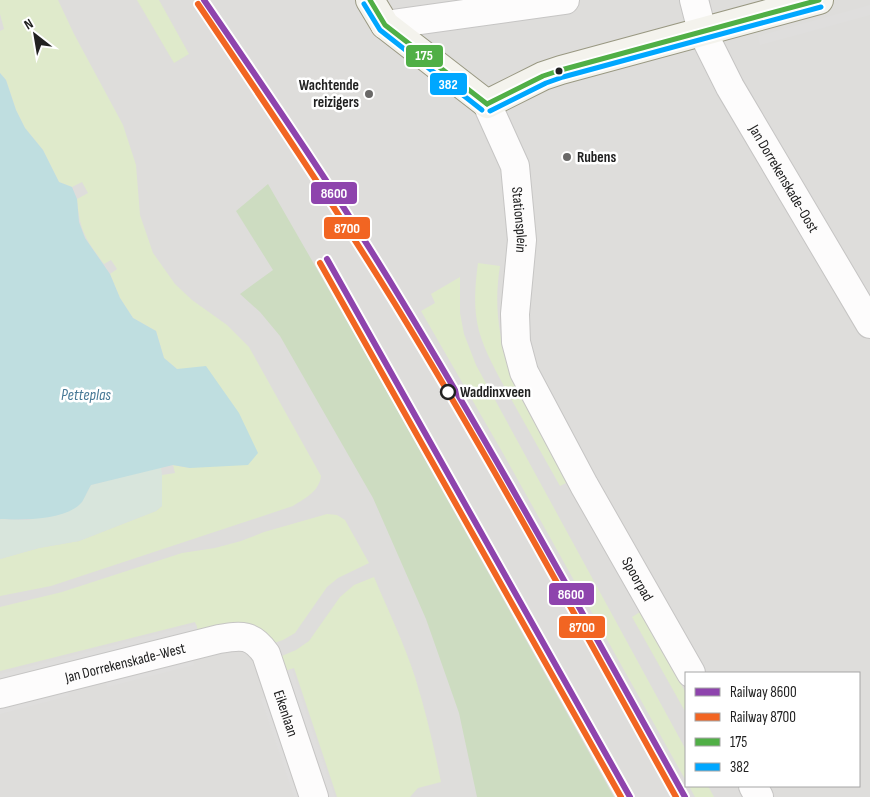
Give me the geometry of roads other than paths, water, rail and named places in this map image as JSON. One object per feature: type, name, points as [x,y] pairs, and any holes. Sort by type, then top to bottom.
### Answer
[{"type":"street","name":"Stationsplein","points":[[370,0],[385,25],[487,104],[515,166],[522,240],[514,314],[516,342],[524,372],[531,387],[584,486]]},
{"type":"street","points":[[385,25],[565,0]]},
{"type":"street","name":"Jan Dorrekenskade-Oost","points":[[694,0],[702,32],[730,87],[870,324]]},
{"type":"street","points":[[487,104],[543,76],[561,70],[819,0]]},
{"type":"street","name":"Spoorpad","points":[[584,486],[690,672]]},
{"type":"street","name":"Jan Dorrekenskade-West","points":[[0,694],[235,636],[250,637]]},
{"type":"street","name":"Eikenlaan","points":[[250,637],[258,643],[266,654],[314,797]]},
{"type":"water","name":"Petteplas","points":[[0,73],[6,80],[16,110],[25,128],[43,150],[59,182],[72,187],[77,199],[79,222],[85,238],[110,274],[120,298],[133,318],[156,331],[164,358],[177,369],[206,366],[239,413],[258,453],[248,465],[190,468],[173,465],[91,485],[82,502],[66,513],[43,518],[0,519]]},
{"type":"rail line","name":"8600","points":[[204,0],[330,187],[439,362],[511,486],[685,797]]},
{"type":"rail line","name":"8700","points":[[198,4],[347,228],[432,365],[538,549],[676,797]]},
{"type":"rail line","name":"8600","points":[[327,259],[630,797]]},
{"type":"rail line","name":"8700","points":[[320,263],[621,797]]},
{"type":"place","name":"Wachtende reizigers","points":[[369,94]]},
{"type":"place","name":"Rubens","points":[[567,157]]},
{"type":"place","name":"Waddinxveen","points":[[448,392]]}]
